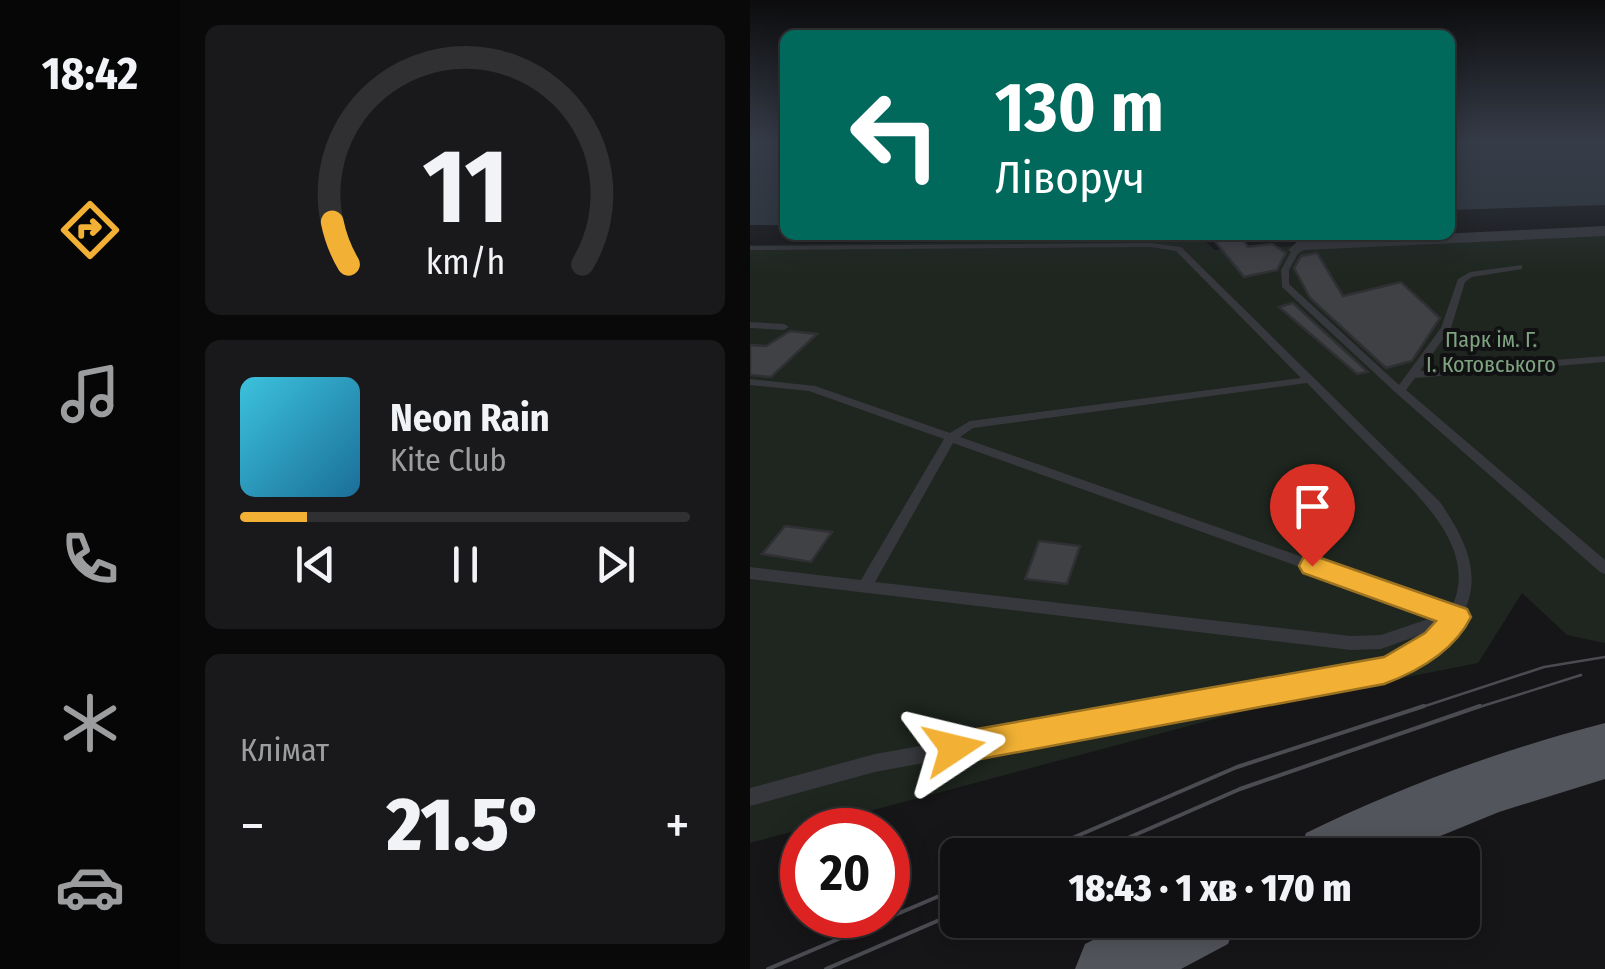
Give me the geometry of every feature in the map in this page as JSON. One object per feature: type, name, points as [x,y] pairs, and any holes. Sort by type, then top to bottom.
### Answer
[{"type":"main road","points":[[1360,838],[1511,775],[1605,751]]},
{"type":"main road","points":[[1110,969],[1169,938]]},
{"type":"street","points":[[1455,238],[1605,231]]},
{"type":"street","points":[[1296,250],[1298,246],[1421,240]]},
{"type":"lane","points":[[750,248],[1172,247],[1182,251],[1451,526],[1468,574],[1466,596],[1457,617],[1434,642],[1408,661],[1384,670],[876,763],[750,797]]},
{"type":"lane","points":[[1296,250],[1284,275],[1285,285],[1400,391],[1605,568]]},
{"type":"lane","points":[[1400,391],[1446,328],[1461,282],[1470,275],[1519,267]]},
{"type":"lane","points":[[750,325],[784,328]]},
{"type":"lane","points":[[1413,375],[1605,359]]},
{"type":"lane","points":[[866,584],[950,438],[970,425],[1308,380]]},
{"type":"lane","points":[[750,382],[812,388],[1457,617]]},
{"type":"lane","points":[[750,573],[1351,643],[1382,642],[1457,617]]},
{"type":"green space","name":"Парк ім. Г. І. Котовського","points":[[1605,231],[1605,643],[1567,635],[1522,593],[1478,663],[1271,704],[881,808],[780,808],[780,835],[750,843],[750,245],[1204,240],[1214,250]]},
{"type":"shaded area","points":[[750,186],[780,186],[780,225],[750,225]]},
{"type":"shaded area","points":[[1455,186],[1605,186],[1605,205],[1455,210]]},
{"type":"building","points":[[1214,240],[1243,240],[1248,247],[1272,244],[1286,253],[1277,270],[1244,277]]},
{"type":"building","points":[[1317,253],[1343,296],[1401,282],[1440,318],[1412,361],[1386,368],[1310,298],[1294,268],[1301,256]]},
{"type":"building","points":[[1293,303],[1368,372],[1357,374],[1279,307]]},
{"type":"building","points":[[790,331],[817,334],[771,377],[750,375],[750,345],[766,346]]},
{"type":"building","points":[[785,526],[832,532],[811,562],[762,554]]},
{"type":"building","points":[[1039,541],[1080,546],[1067,584],[1025,579]]},
{"type":"tram line","points":[[1416,709],[1544,667],[1605,657]]},
{"type":"tram line","points":[[1473,709],[1581,675]]},
{"type":"tram line","points":[[1072,838],[1237,767],[1424,706]]},
{"type":"tram line","points":[[1128,838],[1240,789],[1480,706]]},
{"type":"tram line","points":[[768,969],[940,896]]},
{"type":"tram line","points":[[826,969],[940,920]]},
{"type":"route","points":[[954,748],[1384,670],[1408,661],[1434,642],[1457,617],[1312,566]]}]
